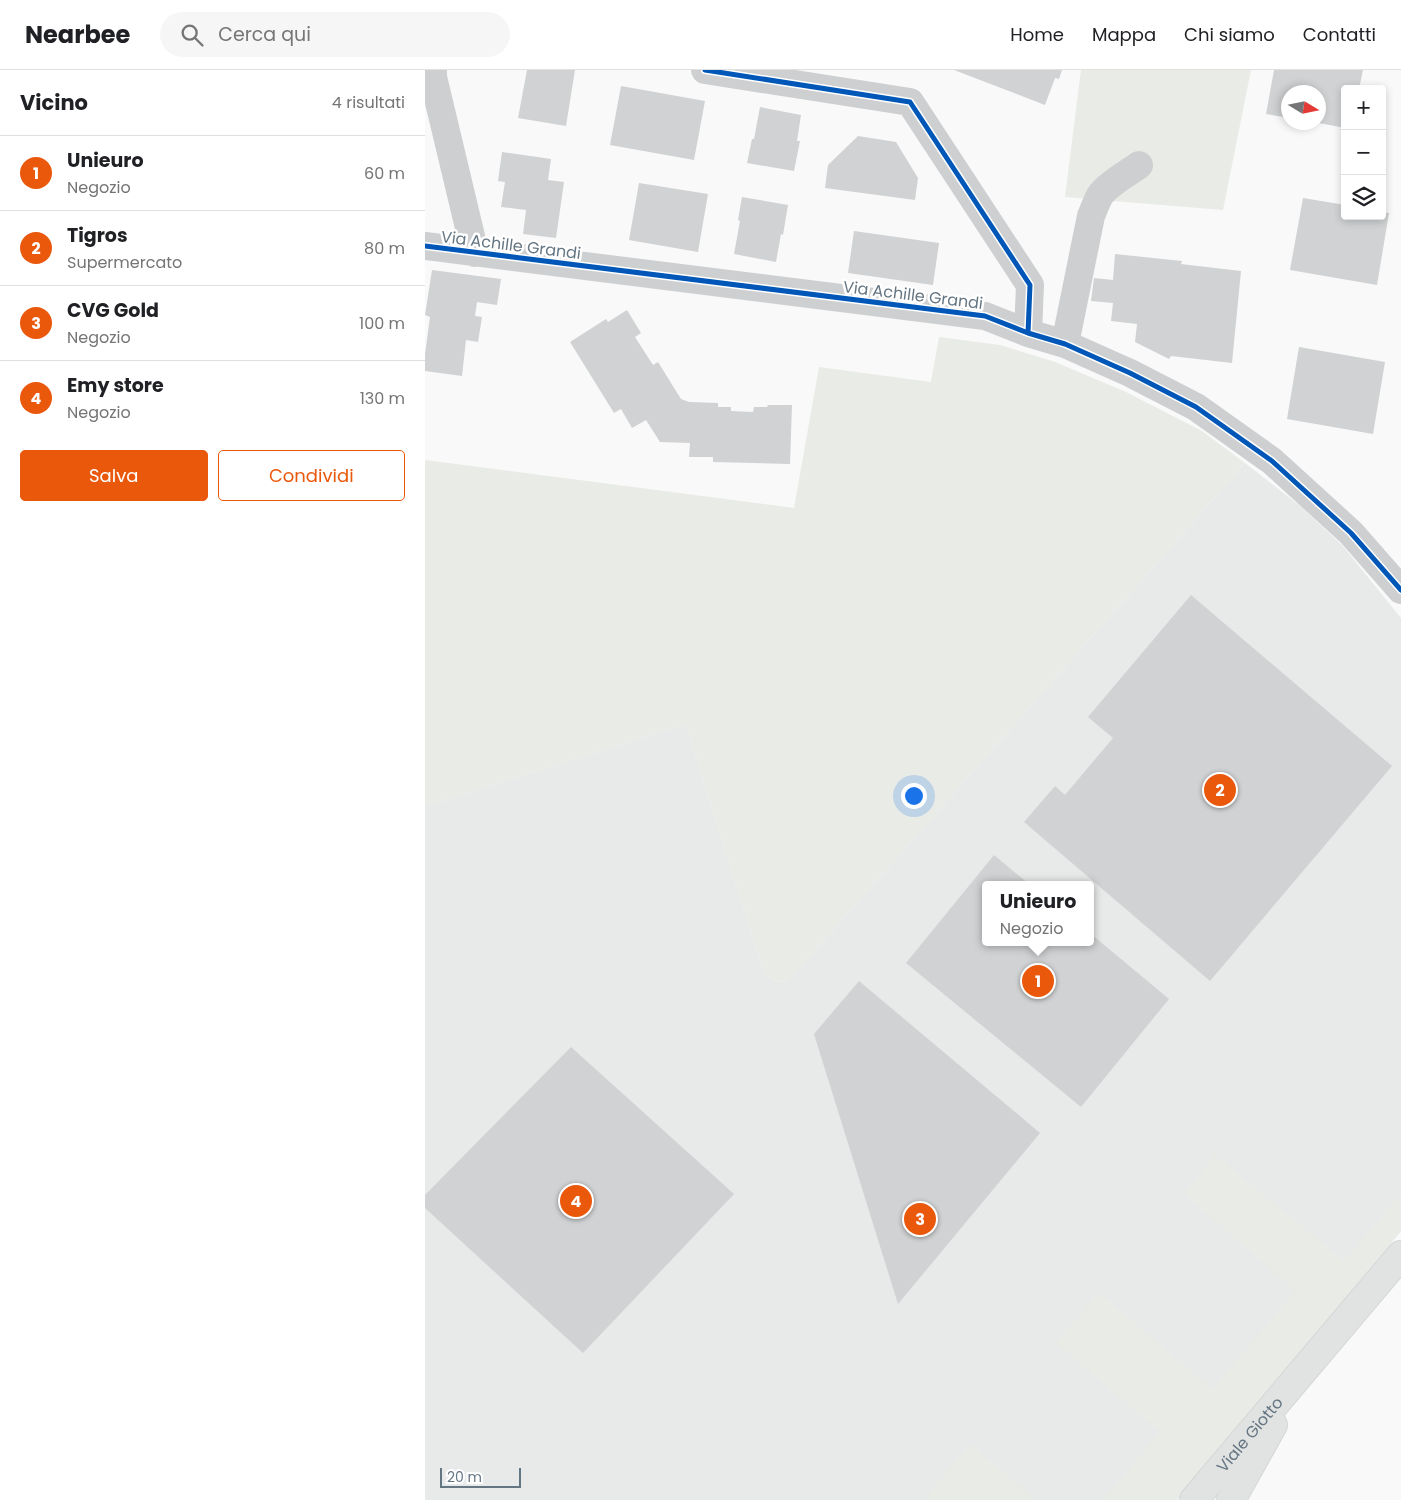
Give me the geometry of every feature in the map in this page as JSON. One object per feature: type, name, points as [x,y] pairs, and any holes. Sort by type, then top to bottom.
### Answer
[{"type":"main road","name":"Viale Giotto","points":[[1194,1500],[1401,1255]]},
{"type":"main road","name":"Viale Giotto","points":[[1231,1500],[1305,1367]]},
{"type":"street","points":[[433,70],[433,77],[475,253]]},
{"type":"street","points":[[705,70],[911,102],[1030,285],[1028,333]]},
{"type":"street","points":[[1065,344],[1091,216],[1101,194],[1139,166]]},
{"type":"street","name":"Via Achille Grandi","points":[[425,246],[985,316],[1028,333],[1065,344],[1130,373],[1196,407],[1264,456],[1351,533],[1401,590]]},
{"type":"shaded area","points":[[1081,70],[1251,70],[1223,210],[1065,197]]},
{"type":"shaded area","points":[[939,337],[1000,345],[1055,362],[1126,392],[1202,431],[1245,463],[795,973],[782,982],[774,981],[764,971],[686,724],[425,805],[425,460],[794,508],[819,367],[931,382]]},
{"type":"shaded area","points":[[1245,463],[1299,505],[1342,545],[1401,618],[1401,1231],[1177,1500],[425,1500],[425,805],[686,724],[764,971],[774,981],[782,982],[795,973]]},
{"type":"shaded area","points":[[1215,1155],[1344,1261],[1401,1194],[1401,1231],[1256,1416],[1177,1500],[1103,1500],[1160,1432],[1056,1343],[1099,1293],[1212,1389],[1296,1291],[1184,1194]]},
{"type":"shaded area","points":[[970,1444],[1036,1500],[923,1500]]},
{"type":"building","points":[[527,70],[575,70],[566,126],[518,118]]},
{"type":"building","points":[[954,70],[1062,70],[1059,79],[1055,78],[1045,105]]},
{"type":"building","points":[[1274,70],[1363,70],[1360,85],[1341,85],[1341,127],[1326,124],[1326,85],[1281,85],[1281,117],[1266,114]]},
{"type":"building","points":[[621,86],[705,101],[694,160],[610,145]]},
{"type":"building","points":[[760,107],[801,115],[797,141],[800,141],[794,171],[747,163]]},
{"type":"building","points":[[858,136],[896,142],[918,178],[915,200],[825,188],[828,165]]},
{"type":"building","points":[[502,152],[551,159],[548,180],[564,182],[556,238],[523,234],[526,210],[501,207],[505,182],[498,181]]},
{"type":"building","points":[[639,183],[708,194],[698,252],[629,240]]},
{"type":"building","points":[[742,197],[788,205],[776,262],[734,254]]},
{"type":"building","points":[[1303,198],[1341,204],[1341,220],[1386,220],[1386,213],[1389,213],[1377,285],[1290,270]]},
{"type":"building","points":[[854,231],[939,243],[933,285],[848,273]]},
{"type":"building","points":[[1115,254],[1182,261],[1181,264],[1241,271],[1232,363],[1171,356],[1169,359],[1135,342],[1137,324],[1111,321],[1113,303],[1091,301],[1094,278],[1113,280]]},
{"type":"building","points":[[432,270],[501,279],[497,305],[477,302],[475,316],[482,317],[478,342],[466,340],[462,376],[425,371],[425,354],[430,317],[425,315]]},
{"type":"building","points":[[627,310],[641,333],[635,337],[653,365],[658,362],[681,399],[689,402],[718,403],[718,407],[731,407],[731,411],[753,412],[754,407],[792,405],[790,464],[713,462],[713,457],[689,457],[690,443],[660,442],[646,420],[632,428],[621,409],[614,413],[570,342],[606,319],[608,322]]},
{"type":"building","points":[[1299,347],[1385,362],[1373,434],[1287,419]]},
{"type":"building","points":[[1191,595],[1392,766],[1210,981],[1024,822],[1055,786],[1065,795],[1113,738],[1088,717]]},
{"type":"building","points":[[994,855],[1025,881],[982,881],[982,946],[1094,946],[1094,936],[1169,999],[1081,1107],[906,963]]},
{"type":"building","points":[[859,981],[1040,1133],[898,1304],[814,1034]]},
{"type":"building","points":[[571,1047],[734,1194],[583,1353],[425,1208],[425,1195]]},
{"type":"cycle path","points":[[705,70],[910,102],[1030,285],[1028,333]]},
{"type":"cycle path","points":[[425,246],[985,316],[1028,333],[1065,344],[1130,373],[1196,407],[1272,461],[1351,533],[1401,590]]},
{"type":"place","name":"Tigros","points":[[1220,790]]},
{"type":"place","name":"Unieuro","points":[[1038,981]]},
{"type":"place","name":"Emy store","points":[[576,1201]]},
{"type":"place","name":"CVG Gold","points":[[920,1219]]}]
